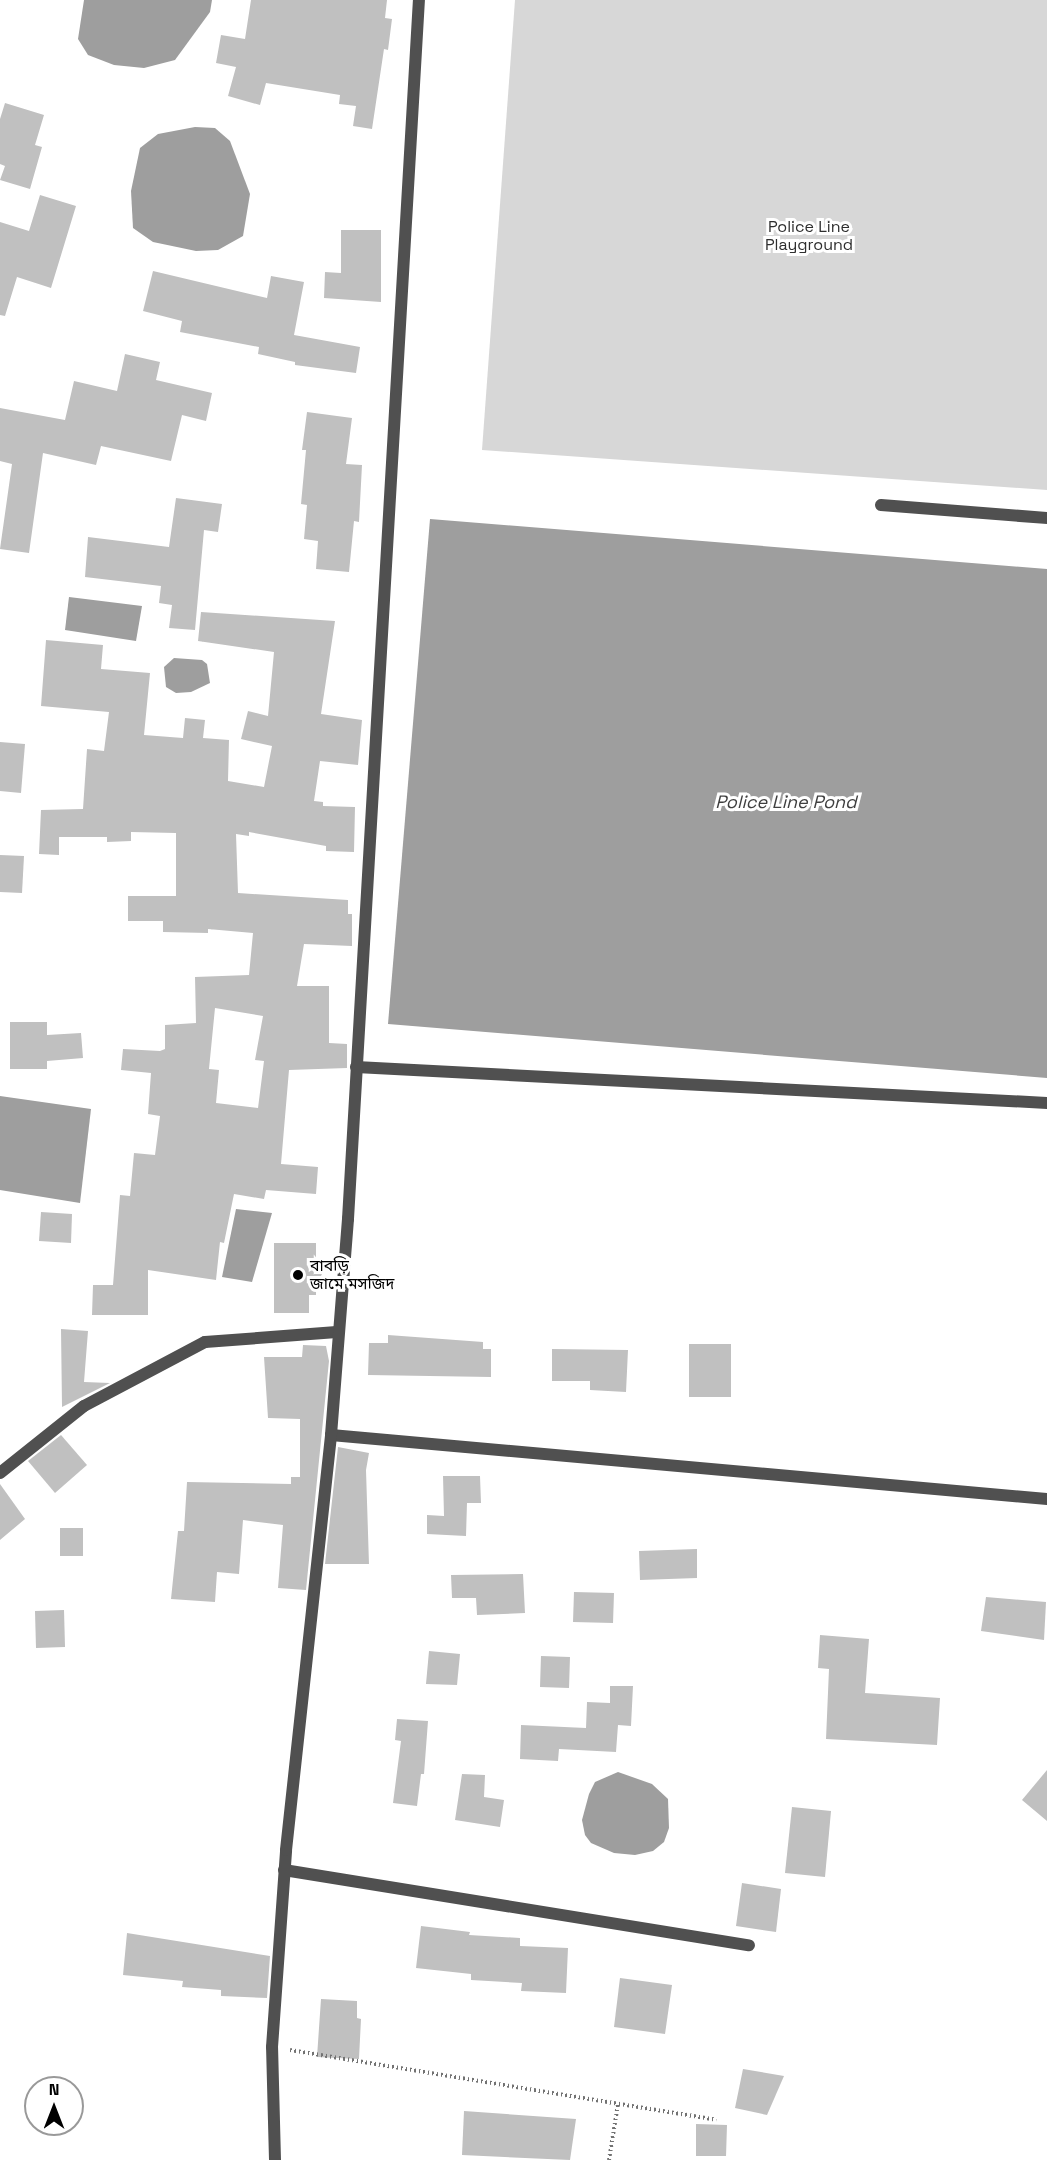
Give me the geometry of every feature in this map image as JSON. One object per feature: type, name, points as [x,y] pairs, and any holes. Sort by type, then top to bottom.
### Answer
[{"type":"street","points":[[275,2160],[272,2047],[284,1870],[331,1435],[356,1066],[419,0]]},
{"type":"street","points":[[881,504],[1047,518]]},
{"type":"street","points":[[356,1066],[1047,1103]]},
{"type":"street","points":[[0,1473],[84,1406],[205,1342],[337,1332]]},
{"type":"street","points":[[331,1435],[1047,1499]]},
{"type":"street","points":[[284,1870],[749,1945]]},
{"type":"path","points":[[272,2047],[716,2120]]},
{"type":"path","points":[[609,2160],[618,2104]]},
{"type":"green space","name":"Police Line Playground","points":[[515,0],[1047,0],[1047,490],[482,450]]},
{"type":"water","points":[[84,0],[212,0],[210,12],[175,60],[144,68],[114,65],[88,55],[78,39]]},
{"type":"water","points":[[195,127],[215,128],[230,141],[250,194],[243,236],[218,250],[196,251],[153,242],[133,228],[131,191],[140,148],[158,134]]},
{"type":"water","name":"Police Line Pond","points":[[430,519],[1047,569],[1047,1078],[388,1024]]},
{"type":"water","points":[[69,597],[142,606],[136,641],[65,630]]},
{"type":"water","points":[[174,658],[202,660],[207,664],[210,683],[191,692],[176,693],[166,687],[164,667]]},
{"type":"water","points":[[0,1096],[91,1109],[80,1203],[0,1190]]},
{"type":"water","points":[[236,1209],[272,1213],[252,1282],[222,1277]]},
{"type":"water","points":[[618,1772],[652,1784],[668,1799],[669,1828],[664,1842],[653,1851],[635,1855],[614,1853],[591,1843],[585,1835],[582,1820],[595,1782]]},
{"type":"building","points":[[251,0],[387,0],[385,18],[392,19],[388,50],[384,49],[372,129],[353,126],[356,106],[339,104],[340,95],[266,83],[260,105],[228,96],[236,67],[216,63],[221,35],[245,39]]},
{"type":"building","points":[[5,103],[44,115],[35,145],[42,147],[30,189],[0,180],[5,166],[0,164],[0,119]]},
{"type":"building","points":[[40,195],[76,206],[51,288],[17,277],[5,316],[0,315],[0,222],[29,231]]},
{"type":"building","points":[[341,230],[381,230],[381,302],[324,298],[325,272],[341,273]]},
{"type":"building","points":[[153,271],[267,298],[271,276],[304,282],[294,335],[360,347],[356,373],[295,365],[295,362],[258,354],[259,347],[180,332],[182,321],[143,311]]},
{"type":"building","points":[[125,354],[160,362],[156,380],[212,393],[206,421],[182,415],[171,461],[101,446],[96,465],[43,453],[29,553],[0,549],[12,464],[0,461],[0,408],[65,420],[74,381],[117,391]]},
{"type":"building","points":[[307,412],[352,418],[346,464],[362,465],[359,522],[354,521],[349,572],[316,569],[318,541],[304,539],[307,505],[301,504],[306,450],[302,450]]},
{"type":"building","points":[[176,498],[222,504],[218,532],[204,530],[195,630],[169,628],[172,605],[159,603],[161,586],[85,577],[88,537],[169,547]]},
{"type":"building","points":[[201,612],[335,621],[321,714],[362,720],[358,765],[320,761],[314,801],[323,802],[323,806],[355,807],[354,852],[326,851],[326,846],[249,832],[249,836],[236,834],[238,893],[348,900],[348,914],[352,914],[352,946],[304,944],[297,986],[329,986],[329,1043],[347,1044],[347,1068],[289,1070],[281,1164],[318,1167],[316,1194],[266,1190],[264,1199],[234,1194],[224,1243],[220,1242],[216,1280],[148,1270],[148,1315],[92,1315],[93,1285],[113,1285],[120,1195],[130,1196],[134,1153],[155,1155],[160,1116],[148,1114],[151,1073],[121,1070],[123,1049],[160,1051],[165,1049],[165,1025],[196,1023],[195,977],[249,975],[253,933],[208,929],[208,933],[163,932],[163,921],[128,921],[128,896],[176,896],[176,833],[131,832],[131,841],[107,842],[107,837],[59,837],[59,855],[39,854],[41,810],[83,809],[87,749],[104,751],[109,712],[41,706],[46,640],[103,645],[101,669],[150,673],[144,735],[183,738],[185,718],[205,720],[203,738],[229,740],[228,781],[264,787],[272,746],[241,739],[248,711],[268,716],[274,652],[198,641]],"holes":[[[215,1008],[263,1016],[255,1060],[264,1061],[258,1108],[216,1103],[219,1070],[209,1069]]]},
{"type":"building","points":[[0,742],[25,744],[21,793],[0,791]]},
{"type":"building","points":[[0,855],[24,856],[22,893],[0,892]]},
{"type":"building","points":[[10,1022],[47,1022],[47,1035],[81,1033],[83,1058],[47,1061],[47,1069],[10,1069]]},
{"type":"building","points":[[41,1212],[72,1214],[71,1243],[39,1241]]},
{"type":"building","name":"বাবড়ি জামে মসজিদ","points":[[274,1243],[316,1243],[316,1262],[322,1262],[322,1287],[316,1287],[316,1295],[309,1295],[309,1313],[274,1313]]},
{"type":"building","points":[[61,1329],[88,1331],[84,1382],[110,1383],[62,1407]]},
{"type":"building","points":[[388,1335],[483,1342],[483,1349],[491,1349],[491,1377],[368,1375],[369,1343],[388,1343]]},
{"type":"building","points":[[689,1344],[731,1344],[731,1397],[689,1397]]},
{"type":"building","points":[[303,1345],[326,1346],[329,1361],[306,1590],[278,1588],[283,1525],[243,1520],[239,1574],[217,1572],[215,1602],[171,1599],[178,1531],[184,1531],[187,1482],[291,1484],[291,1477],[300,1477],[300,1419],[268,1418],[264,1357],[302,1357]]},
{"type":"building","points":[[552,1349],[628,1350],[626,1392],[590,1390],[590,1381],[552,1381]]},
{"type":"building","points":[[61,1435],[87,1465],[55,1493],[28,1461]]},
{"type":"building","points":[[338,1447],[369,1453],[366,1470],[369,1564],[325,1564]]},
{"type":"building","points":[[443,1476],[480,1476],[481,1503],[467,1503],[466,1536],[427,1534],[427,1515],[444,1516]]},
{"type":"building","points":[[0,1484],[25,1519],[0,1540]]},
{"type":"building","points":[[60,1528],[83,1528],[83,1556],[60,1556]]},
{"type":"building","points":[[697,1549],[697,1578],[640,1580],[639,1551]]},
{"type":"building","points":[[523,1574],[525,1613],[477,1615],[476,1598],[452,1598],[451,1575]]},
{"type":"building","points":[[574,1592],[614,1593],[613,1623],[573,1622]]},
{"type":"building","points":[[986,1597],[1046,1602],[1044,1640],[981,1631]]},
{"type":"building","points":[[64,1610],[65,1647],[36,1648],[35,1611]]},
{"type":"building","points":[[820,1635],[869,1639],[865,1693],[940,1698],[937,1745],[826,1739],[829,1669],[818,1668]]},
{"type":"building","points":[[429,1651],[460,1654],[457,1685],[426,1684]]},
{"type":"building","points":[[541,1656],[570,1657],[569,1688],[540,1687]]},
{"type":"building","points":[[610,1686],[633,1686],[631,1726],[618,1725],[616,1752],[559,1749],[558,1761],[520,1759],[521,1725],[586,1728],[587,1702],[610,1703]]},
{"type":"building","points":[[397,1719],[428,1721],[424,1774],[421,1774],[417,1806],[393,1803],[401,1741],[395,1740]]},
{"type":"building","points":[[1047,1770],[1047,1821],[1022,1800]]},
{"type":"building","points":[[462,1774],[485,1775],[484,1797],[504,1800],[500,1827],[455,1820]]},
{"type":"building","points":[[792,1807],[831,1811],[825,1877],[785,1873]]},
{"type":"building","points":[[742,1883],[781,1889],[776,1932],[736,1926]]},
{"type":"building","points":[[421,1926],[470,1932],[469,1935],[520,1938],[520,1946],[568,1948],[566,1993],[521,1991],[522,1983],[471,1980],[471,1974],[416,1968]]},
{"type":"building","points":[[127,1933],[270,1956],[267,1998],[221,1996],[221,1990],[182,1987],[183,1981],[123,1975]]},
{"type":"building","points":[[620,1978],[672,1985],[665,2034],[614,2027]]},
{"type":"building","points":[[321,1999],[357,2001],[357,2018],[361,2019],[359,2059],[317,2057]]},
{"type":"building","points":[[743,2069],[784,2076],[767,2115],[735,2108]]},
{"type":"building","points":[[464,2111],[576,2119],[570,2160],[462,2155]]},
{"type":"building","points":[[696,2124],[727,2125],[726,2156],[696,2156]]},
{"type":"place","name":"বাবড়ি জামে মসজিদ","points":[[298,1275]]}]
